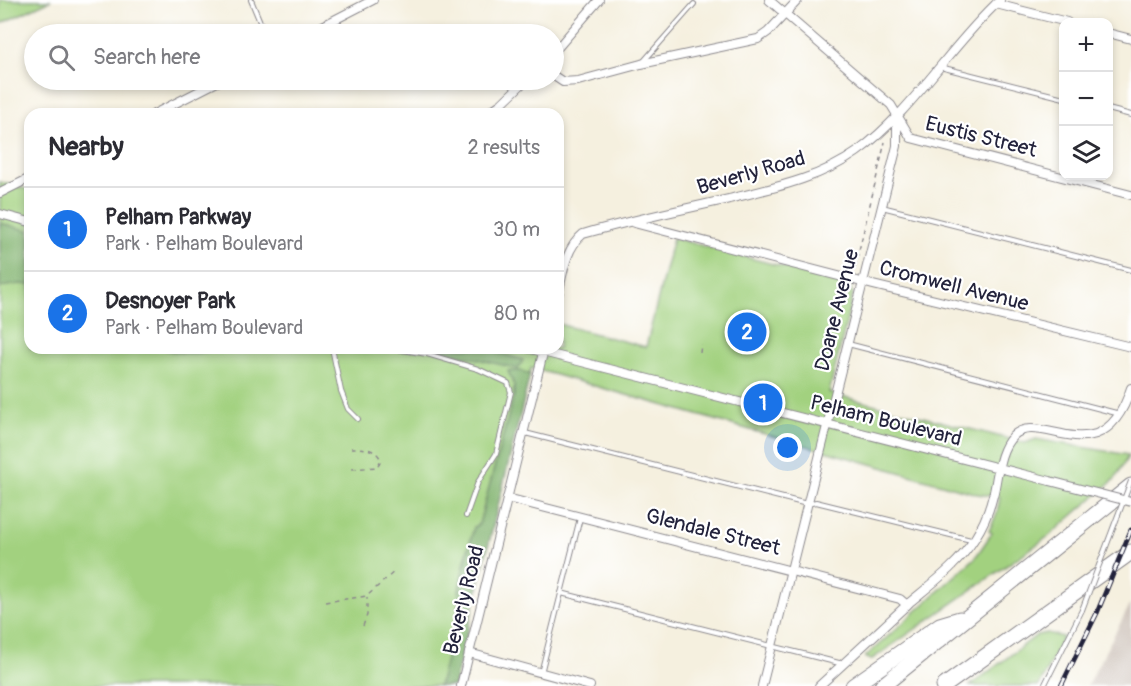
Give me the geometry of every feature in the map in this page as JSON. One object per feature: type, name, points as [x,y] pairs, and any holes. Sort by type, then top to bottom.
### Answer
[{"type":"highway","points":[[882,686],[1131,486]]},
{"type":"highway","points":[[944,686],[1131,552]]},
{"type":"highway","points":[[853,686],[940,625],[971,615]]},
{"type":"street","points":[[326,24],[373,0]]},
{"type":"street","points":[[564,40],[599,0]]},
{"type":"street","name":"Eustis Street","points":[[769,0],[891,105],[911,138],[1131,195]]},
{"type":"street","points":[[564,82],[578,81],[641,64],[758,39],[768,32],[798,0]]},
{"type":"street","points":[[998,2],[1059,20]]},
{"type":"street","name":"Beverly Road","points":[[564,270],[568,253],[575,241],[583,234],[793,184],[832,167],[856,153],[897,117],[939,66],[998,2]]},
{"type":"street","points":[[1113,34],[1131,39]]},
{"type":"street","points":[[166,108],[201,90]]},
{"type":"street","points":[[495,108],[516,90]]},
{"type":"street","name":"Doane Avenue","points":[[762,686],[897,146],[897,117]]},
{"type":"street","points":[[0,193],[24,181]]},
{"type":"street","points":[[0,214],[24,220]]},
{"type":"street","name":"Cromwell Avenue","points":[[630,222],[1131,347]]},
{"type":"street","name":"Beverly Road","points":[[461,686],[543,354]]},
{"type":"street","name":"Pelham Boulevard","points":[[559,354],[1131,502]]},
{"type":"street","points":[[819,686],[965,553],[987,516],[1007,444],[1017,432],[1036,429],[1067,436],[1085,436],[1107,427],[1120,414],[1131,388]]},
{"type":"street","name":"Glendale Street","points":[[507,498],[900,599],[908,605]]},
{"type":"street","points":[[469,653],[590,686]]},
{"type":"lane","points":[[251,0],[261,24]]},
{"type":"lane","points":[[641,64],[694,4]]},
{"type":"lane","points":[[939,66],[1059,97]]},
{"type":"lane","points":[[1113,110],[1131,115]]},
{"type":"lane","points":[[882,207],[1131,270]]},
{"type":"lane","points":[[847,344],[1120,414]]},
{"type":"lane","points":[[333,354],[341,391],[348,409],[358,420]]},
{"type":"lane","points":[[427,354],[478,369],[508,383],[511,392],[496,454],[478,482],[466,516]]},
{"type":"lane","points":[[524,433],[807,504],[816,501],[974,541]]},
{"type":"lane","points":[[1044,686],[1082,610],[1131,481]]},
{"type":"lane","points":[[541,673],[580,517]]},
{"type":"lane","points":[[561,593],[843,664]]},
{"type":"path","points":[[855,267],[886,141]]},
{"type":"path","points":[[700,353],[701,344]]},
{"type":"path","points":[[351,448],[369,449],[376,452],[381,460],[377,467],[351,469]]},
{"type":"path","points":[[325,602],[367,596],[395,571]]},
{"type":"path","points":[[363,626],[367,615],[367,596]]},
{"type":"shaded area","points":[[1131,603],[1131,686],[1087,686]]},
{"type":"green space","points":[[0,0],[51,0],[0,24]]},
{"type":"green space","points":[[0,182],[24,188],[24,354],[564,354],[564,326],[646,347],[673,238],[849,284],[853,295],[829,393],[1025,443],[1036,439],[1129,455],[1115,479],[1049,536],[871,660],[865,657],[975,558],[992,533],[989,531],[997,513],[1000,497],[977,494],[531,368],[454,686],[0,686]]},
{"type":"green space","points":[[0,223],[24,229],[24,284],[0,287]]},
{"type":"green space","points":[[458,354],[502,354],[523,360],[518,369]]},
{"type":"green space","points":[[508,371],[521,371],[530,375],[454,686],[439,686],[458,613],[461,580],[474,527],[479,524],[514,395],[514,385]]},
{"type":"green space","points":[[1047,633],[1063,637],[1039,686],[970,686],[1037,635]]},
{"type":"railway","points":[[1061,686],[1097,613],[1131,530]]},
{"type":"place","name":"Desnoyer Park","points":[[747,332]]},
{"type":"place","name":"Pelham Parkway","points":[[763,403]]}]
